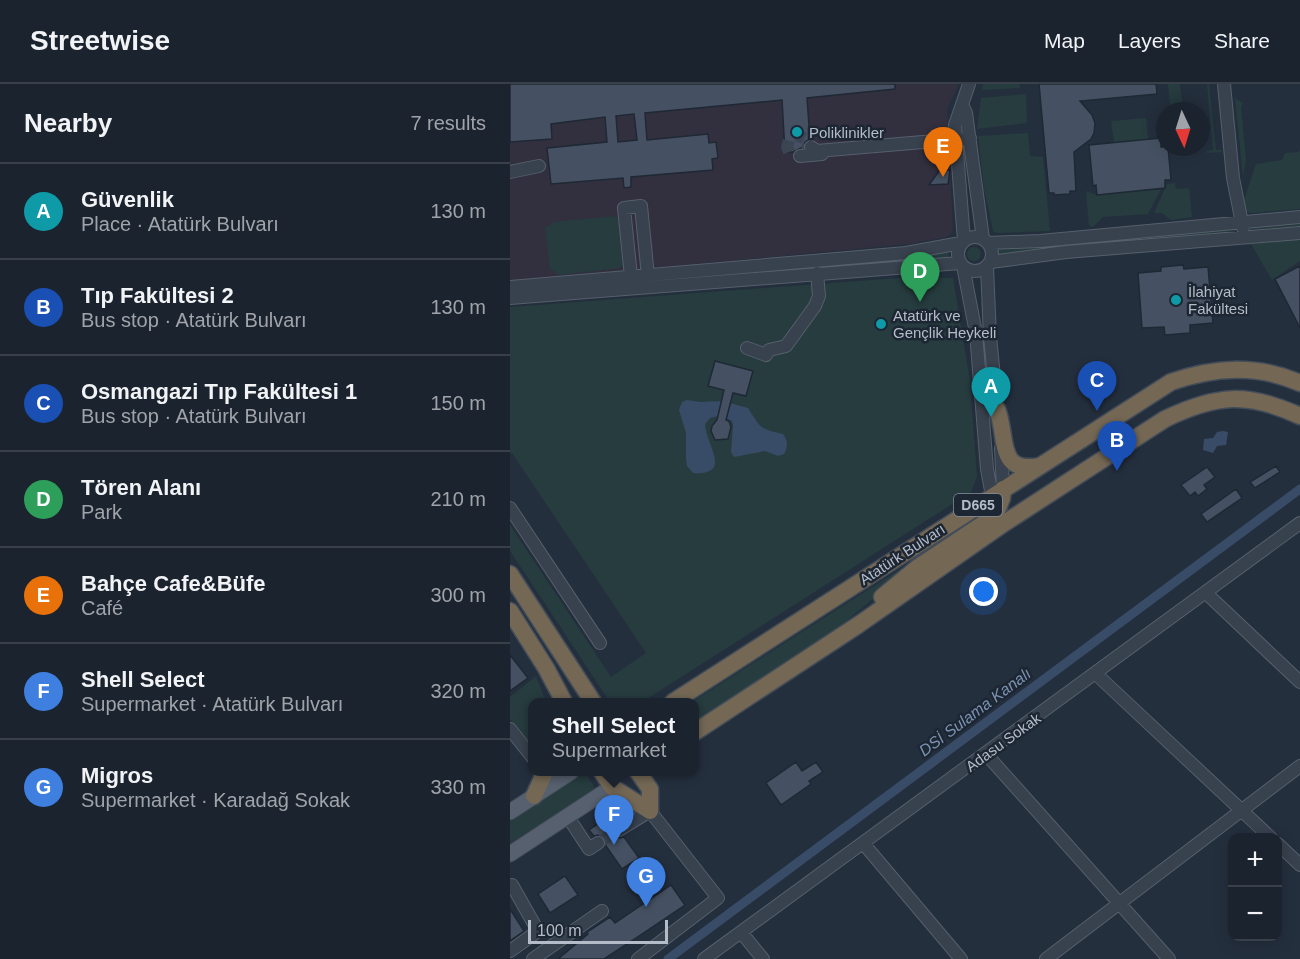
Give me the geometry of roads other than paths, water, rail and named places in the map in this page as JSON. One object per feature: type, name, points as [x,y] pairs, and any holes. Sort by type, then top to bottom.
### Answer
[{"type":"highway","name":"Atatürk Bulvarı","points":[[679,698],[1171,382],[1194,374],[1216,370],[1264,371],[1300,383]]},
{"type":"highway","name":"Atatürk Bulvarı","points":[[699,729],[858,625],[1035,503],[1166,418],[1215,400],[1252,400],[1279,407],[1300,416]]},
{"type":"highway","points":[[997,409],[1002,421],[1006,456],[1020,466],[1029,468],[1040,466]]},
{"type":"highway","points":[[858,625],[885,592],[995,516],[999,494],[1035,503]]},
{"type":"highway","points":[[510,574],[590,698]]},
{"type":"highway","points":[[511,615],[546,668],[562,698]]},
{"type":"highway","points":[[546,668],[552,698]]},
{"type":"highway","points":[[534,796],[543,776]]},
{"type":"highway","points":[[605,776],[612,788],[650,812]]},
{"type":"highway","points":[[612,788],[630,776]]},
{"type":"highway","points":[[641,776],[650,789],[650,812]]},
{"type":"main road","points":[[510,812],[564,776]]},
{"type":"main road","points":[[510,854],[612,788]]},
{"type":"street","points":[[969,84],[955,125],[962,242],[958,251],[976,333],[987,469],[999,494]]},
{"type":"street","points":[[1224,84],[1233,178],[1245,239]]},
{"type":"street","points":[[962,104],[966,113],[986,241],[992,250],[989,264],[990,337],[1003,472],[999,494]]},
{"type":"street","points":[[933,141],[928,145],[802,151],[970,138]]},
{"type":"street","points":[[510,172],[539,166]]},
{"type":"street","points":[[641,206],[640,279],[624,208],[641,206]]},
{"type":"street","points":[[510,298],[640,279],[906,253],[962,242],[973,237],[986,241],[1040,241],[1300,217]]},
{"type":"street","points":[[510,287],[961,265],[975,271],[989,264],[1066,252],[1300,233]]},
{"type":"street","points":[[747,348],[766,355],[769,350],[786,346],[817,301],[819,289],[817,273]]},
{"type":"street","points":[[510,508],[600,643]]},
{"type":"street","name":"Adasu Sokak","points":[[704,959],[1300,523]]},
{"type":"street","points":[[1206,593],[1300,682]]},
{"type":"street","points":[[1096,674],[1267,833]]},
{"type":"street","points":[[510,729],[528,752]]},
{"type":"street","points":[[986,754],[1169,959]]},
{"type":"street","points":[[1046,959],[1300,766]]},
{"type":"street","points":[[620,830],[650,812],[718,898],[638,959]]},
{"type":"street","points":[[568,817],[589,849],[598,843]]},
{"type":"street","points":[[863,843],[961,959]]},
{"type":"street","points":[[1282,848],[1300,865]]},
{"type":"street","points":[[510,951],[538,931],[512,885]]},
{"type":"street","points":[[533,959],[602,911]]},
{"type":"street","points":[[741,932],[763,959]]},
{"type":"water","points":[[687,400],[721,401],[718,416],[710,418],[705,424],[715,464],[705,473],[693,473],[687,466],[686,433],[679,410],[682,402]]},
{"type":"water","points":[[730,403],[748,408],[761,427],[783,434],[787,444],[784,454],[778,456],[765,451],[734,457],[731,452],[733,425],[732,421],[726,418]]},
{"type":"water","points":[[1217,432],[1228,432],[1226,445],[1217,446],[1213,453],[1203,450],[1204,439],[1213,438]]},
{"type":"waterway","name":"DSİ Sulama Kanalı","points":[[668,959],[1300,489]]},
{"type":"tunnel","points":[[789,152],[787,147],[789,140],[797,135],[806,139],[807,150]]},
{"type":"tunnel","points":[[598,843],[619,830]]},
{"type":"place","name":"Poliklinikler","points":[[797,132]]},
{"type":"place","name":"Bahçe Cafe&Büfe","points":[[943,177]]},
{"type":"place","name":"İlahiyat Fakültesi","points":[[1176,300]]},
{"type":"place","name":"Tören Alanı","points":[[920,302]]},
{"type":"place","name":"Atatürk ve Gençlik Heykeli","points":[[881,324]]},
{"type":"place","name":"Osmangazi Tıp Fakültesi 1","points":[[1097,411]]},
{"type":"place","name":"Güvenlik","points":[[991,417]]},
{"type":"place","name":"Tıp Fakültesi 2","points":[[1117,471]]},
{"type":"place","name":"Shell Select","points":[[614,845]]},
{"type":"place","name":"Migros","points":[[646,907]]}]
